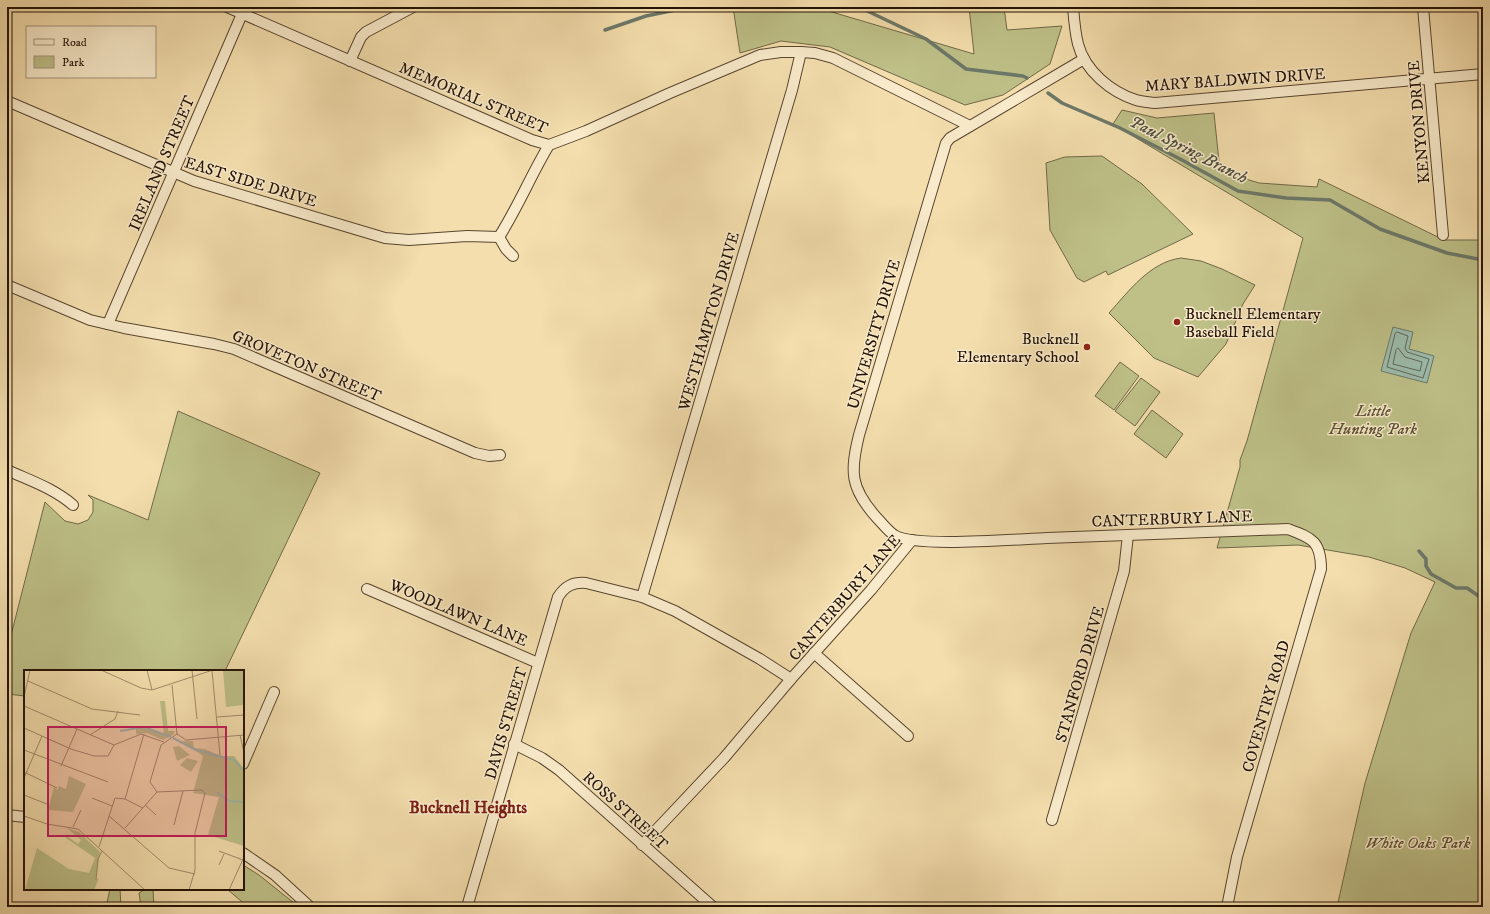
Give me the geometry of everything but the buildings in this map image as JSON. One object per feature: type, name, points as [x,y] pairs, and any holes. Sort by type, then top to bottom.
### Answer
[{"type":"street","name":"MEMORIAL STREET","points":[[227,7],[532,140],[550,145],[586,131],[670,93],[760,55],[781,52],[801,52]]},
{"type":"street","points":[[350,61],[361,37],[366,32],[413,7]]},
{"type":"street","name":"MARY BALDWIN DRIVE","points":[[1073,7],[1078,45],[1084,58],[1103,82],[1122,95],[1138,101],[1155,103],[1483,74]]},
{"type":"street","name":"KENYON DRIVE","points":[[1423,7],[1443,235]]},
{"type":"street","name":"IRELAND STREET","points":[[108,324],[242,14]]},
{"type":"street","points":[[801,52],[816,53],[833,58],[970,126],[1084,58]]},
{"type":"street","name":"WESTHAMPTON DRIVE","points":[[642,597],[792,90],[801,52]]},
{"type":"street","name":"EAST SIDE DRIVE","points":[[7,100],[194,181],[385,238],[408,240],[467,236],[499,237]]},
{"type":"street","name":"UNIVERSITY DRIVE","points":[[912,540],[894,535],[872,512],[864,501],[854,482],[852,471],[853,458],[943,149],[950,138],[970,126]]},
{"type":"street","points":[[513,256],[499,237],[512,217],[536,167],[550,145]]},
{"type":"street","name":"GROVETON STREET","points":[[7,285],[90,320],[234,349],[475,453],[489,456],[500,455]]},
{"type":"street","points":[[7,470],[60,494],[74,505]]},
{"type":"street","name":"CANTERBURY LANE","points":[[642,845],[724,758],[791,679],[871,590],[912,540],[971,541],[1288,529]]},
{"type":"street","name":"COVENTRY ROAD","points":[[1227,907],[1237,857],[1320,569],[1321,555],[1319,549],[1311,539],[1288,529]]},
{"type":"street","name":"STANFORD DRIVE","points":[[1052,820],[1124,571],[1128,535]]},
{"type":"street","name":"DAVIS STREET","points":[[466,907],[558,597],[570,584],[578,582],[586,583],[642,597],[675,610],[760,659],[791,679]]},
{"type":"street","name":"WOODLAWN LANE","points":[[367,589],[538,663]]},
{"type":"street","points":[[814,653],[908,736]]},
{"type":"street","points":[[244,762],[274,692]]},
{"type":"street","name":"ROSS STREET","points":[[514,744],[542,758],[559,770],[713,907]]},
{"type":"street","points":[[7,815],[24,817]]},
{"type":"street","points":[[244,855],[275,875],[310,907]]},
{"type":"green space","points":[[733,7],[815,7],[974,54],[969,7],[1004,7],[1007,30],[1062,26],[1050,64],[1003,95],[965,105],[830,47],[781,41],[740,53]]},
{"type":"green space","points":[[1122,110],[1157,118],[1214,113],[1220,171],[1259,183],[1317,187],[1319,179],[1444,240],[1483,240],[1483,907],[1337,907],[1365,783],[1411,633],[1435,582],[1405,568],[1369,557],[1298,545],[1217,548],[1240,467],[1240,460],[1247,441],[1303,238],[1113,124]]},
{"type":"green space","points":[[1102,156],[1142,184],[1193,234],[1108,275],[1106,271],[1084,282],[1077,278],[1050,230],[1046,163],[1065,157]]},
{"type":"green space","name":"Bucknell Elementary Baseball Field","points":[[1181,258],[1201,261],[1222,269],[1255,285],[1243,304],[1226,344],[1198,377],[1154,358],[1109,313],[1132,287],[1150,271],[1159,265]]},
{"type":"green space","points":[[1120,362],[1139,376],[1114,410],[1095,396]]},
{"type":"green space","points":[[1141,378],[1160,392],[1135,426],[1115,411]]},
{"type":"green space","points":[[1152,410],[1183,434],[1166,458],[1134,434]]},
{"type":"green space","points":[[178,411],[320,473],[225,670],[24,670],[24,696],[7,694],[7,651],[45,502],[65,521],[78,524],[88,520],[93,512],[93,500],[88,495],[148,520]]},
{"type":"green space","points":[[244,866],[259,875],[299,907],[248,907],[228,890],[244,890]]},
{"type":"green space","points":[[110,890],[120,890],[121,907],[106,907]]},
{"type":"green space","points":[[144,890],[153,890],[154,907],[141,907],[139,893]]},
{"type":"water","points":[[1393,327],[1413,332],[1409,349],[1434,356],[1427,383],[1381,371]]},
{"type":"waterway","name":"Paul Spring Branch","points":[[605,30],[646,16],[690,7]]},
{"type":"waterway","name":"Paul Spring Branch","points":[[859,7],[926,39],[966,69],[1023,76],[1027,78]]},
{"type":"waterway","name":"Paul Spring Branch","points":[[1048,93],[1062,103],[1120,128],[1238,191],[1286,198],[1330,200],[1380,229],[1447,253],[1483,260]]},
{"type":"waterway","name":"Paul Spring Branch","points":[[1419,551],[1426,559],[1426,566],[1431,574],[1456,588],[1467,588],[1483,599]]},
{"type":"place","name":"Bucknell Elementary Baseball Field","points":[[1177,322]]},
{"type":"place","name":"Bucknell Elementary School","points":[[1087,347]]},
{"type":"district","name":"Bucknell Heights","points":[[468,807]]},
{"type":"park label","name":"Little Hunting Park","points":[[1373,419]]},
{"type":"park label","name":"White Oaks Park","points":[[1418,842]]}]
